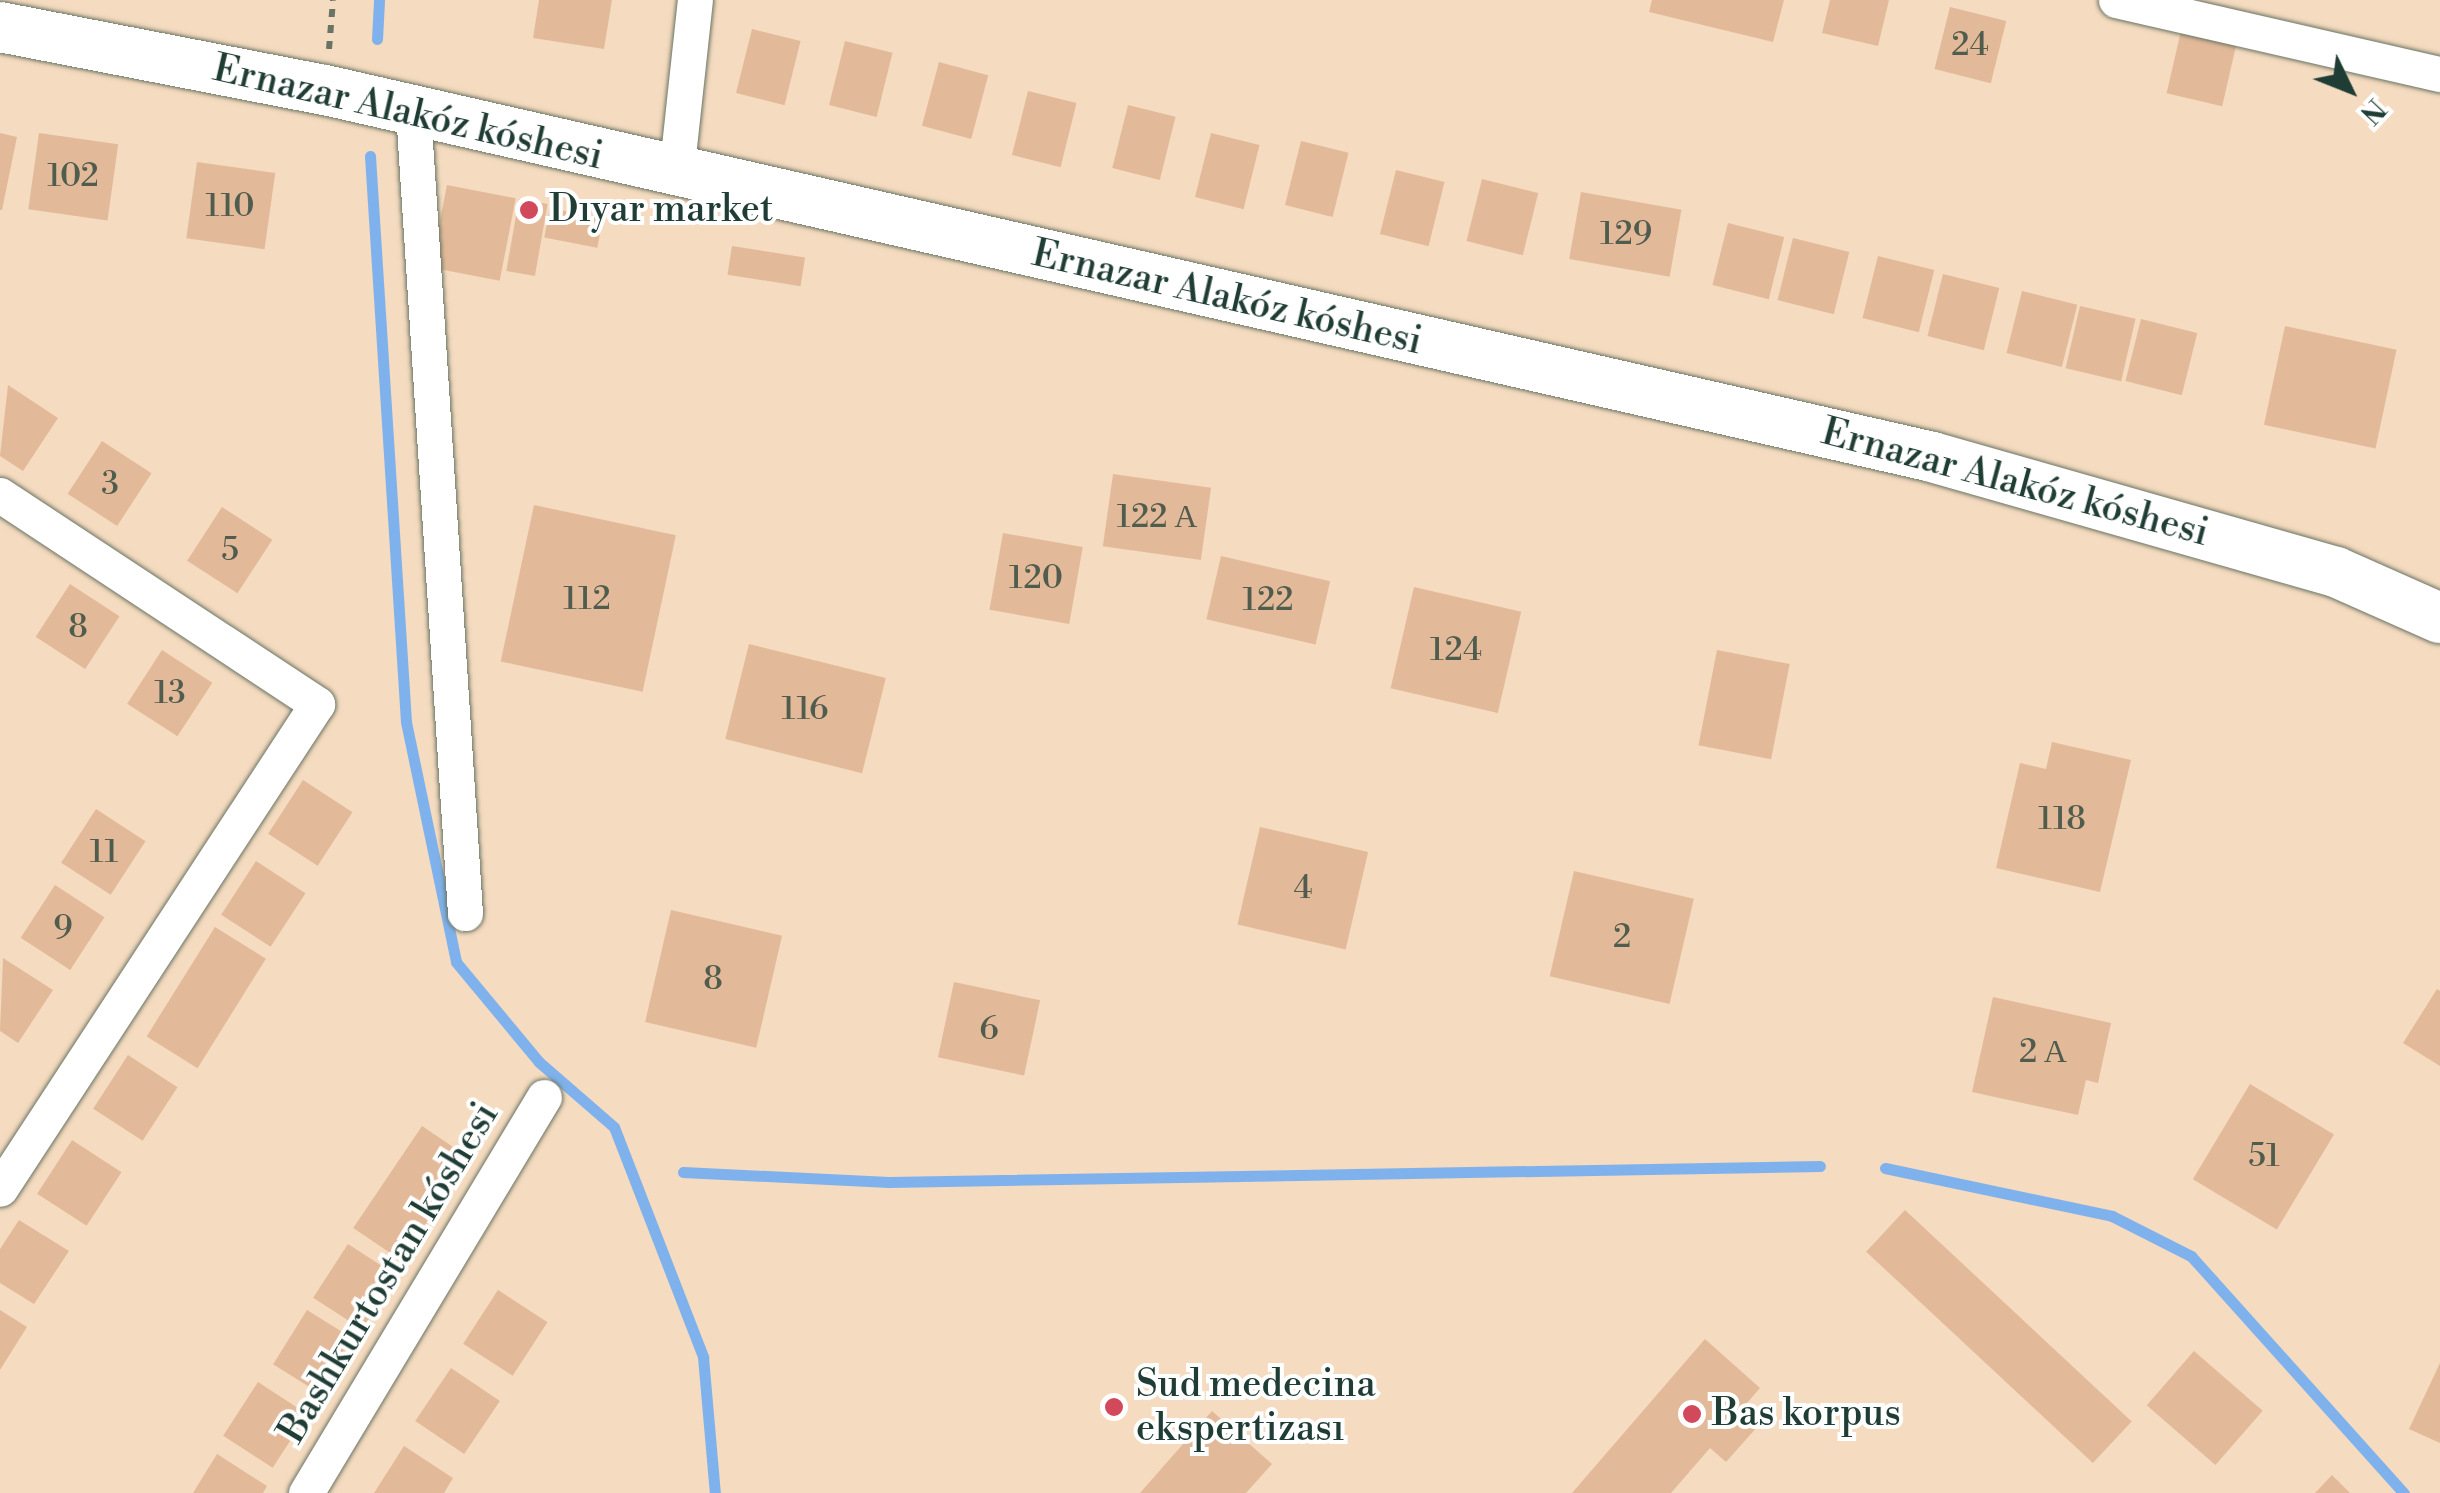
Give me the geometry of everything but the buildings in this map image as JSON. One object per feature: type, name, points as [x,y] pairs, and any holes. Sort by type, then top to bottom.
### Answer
[{"type":"main road","name":"Ernazar Alakóz kóshesi","points":[[0,27],[413,111],[1950,462],[2336,572],[2440,618]]},
{"type":"street","points":[[676,174],[695,0]]},
{"type":"street","points":[[2116,0],[2440,74]]},
{"type":"street","points":[[413,111],[465,913]]},
{"type":"street","points":[[0,495],[318,704],[0,1189]]},
{"type":"street","name":"Bashkurtostan kóshesi","points":[[306,1493],[544,1096]]},
{"type":"path","points":[[1749,1418],[1758,1409]]},
{"type":"waterway","points":[[377,39],[379,0]]},
{"type":"waterway","points":[[370,156],[406,722],[456,962],[539,1062],[614,1127],[703,1357],[715,1493]]},
{"type":"waterway","points":[[683,1172],[889,1182],[1820,1166]]},
{"type":"waterway","points":[[1885,1168],[2112,1216],[2191,1256],[2404,1493]]},
{"type":"place","name":"Dıyar market","points":[[529,210]]},
{"type":"place","name":"Sud medecina ekspertizası","points":[[1114,1407]]},
{"type":"place","name":"Bas korpus","points":[[1692,1414]]}]
